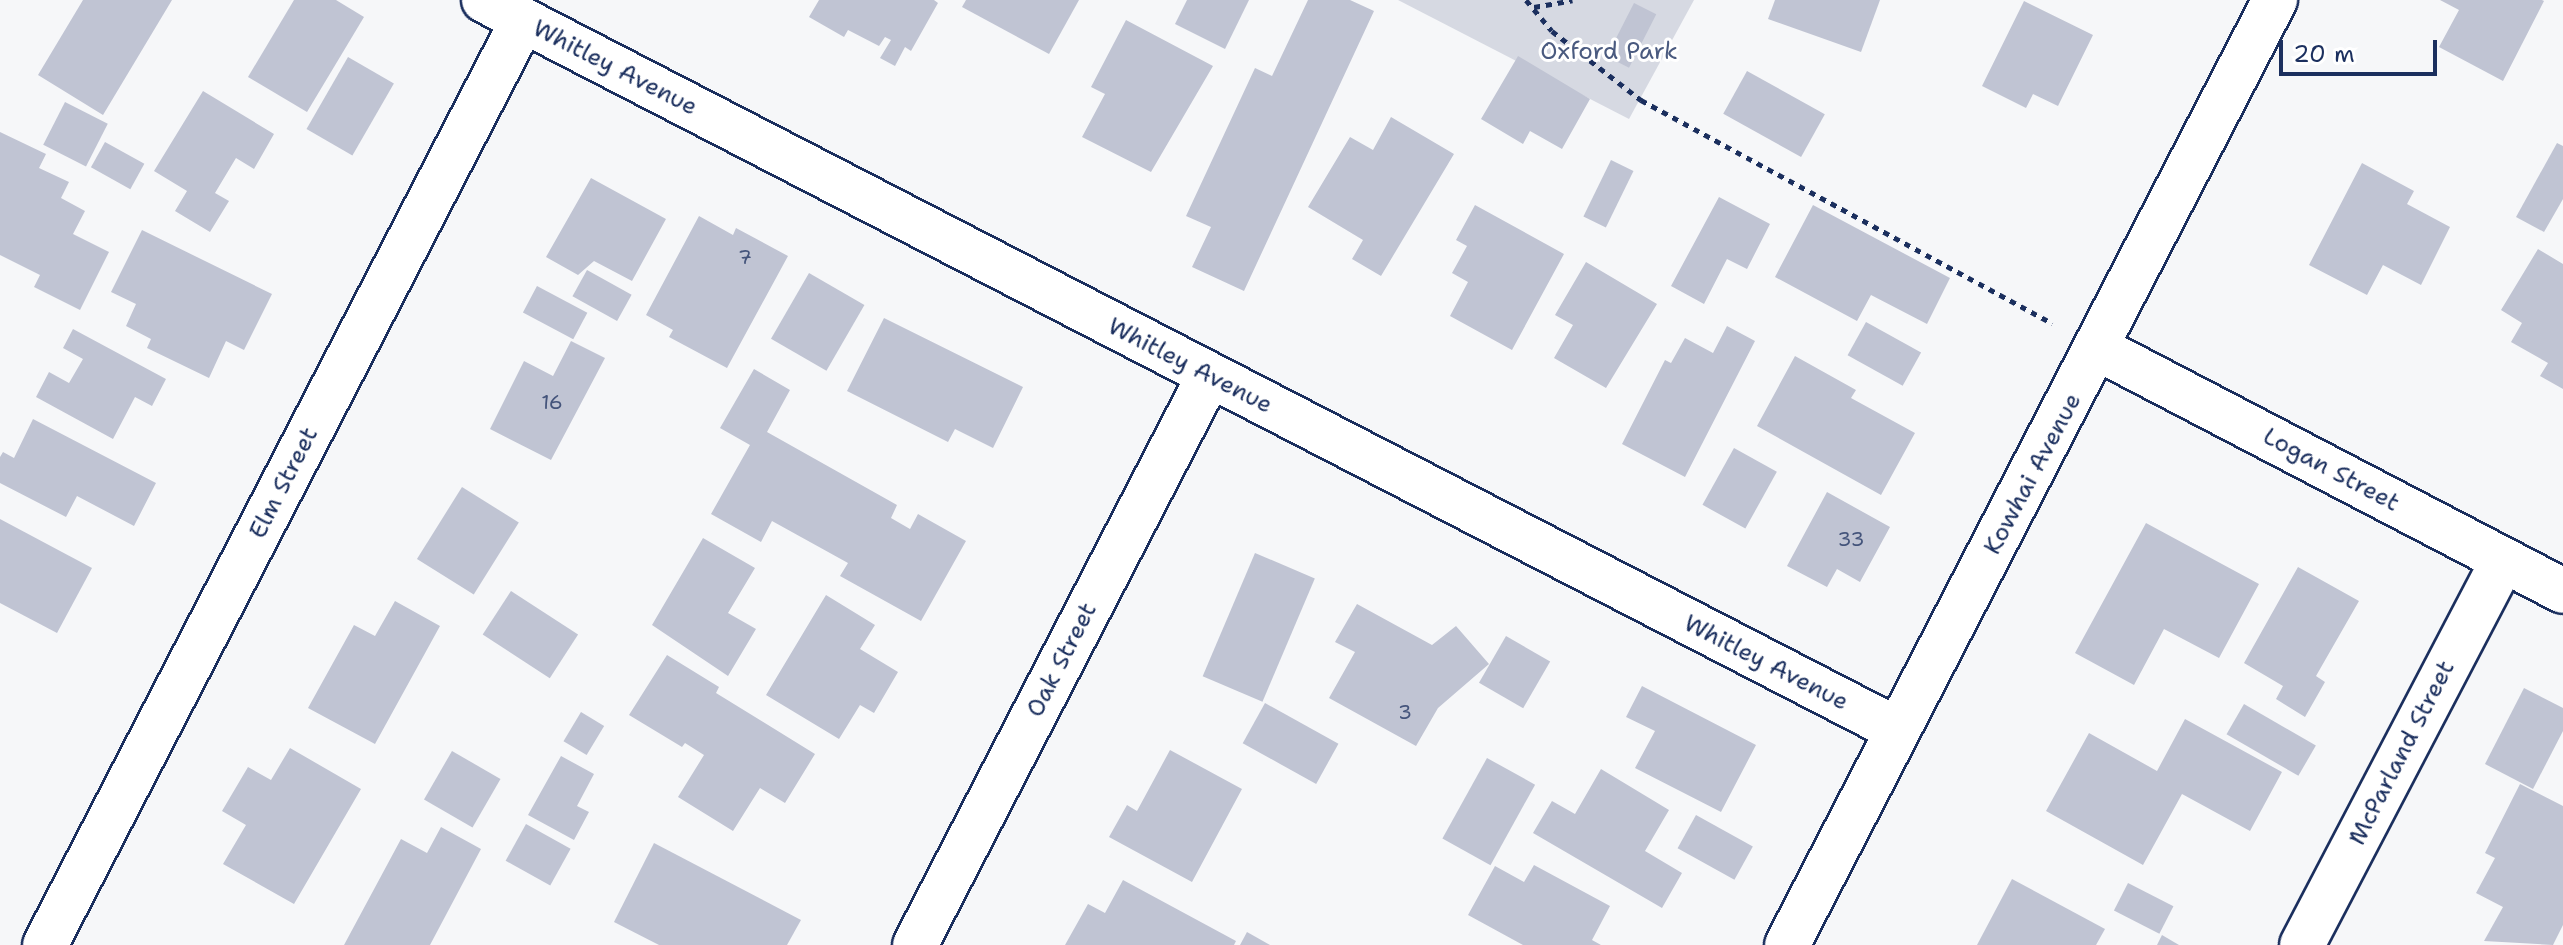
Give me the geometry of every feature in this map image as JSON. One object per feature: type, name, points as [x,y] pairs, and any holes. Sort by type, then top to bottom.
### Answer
[{"type":"street","name":"Whitley Avenue","points":[[484,0],[1898,730]]},
{"type":"street","name":"Kowhai Avenue","points":[[1787,945],[2099,349],[2275,0]]},
{"type":"street","name":"Elm Street","points":[[45,945],[523,20]]},
{"type":"street","name":"Logan Street","points":[[2099,349],[2563,591]]},
{"type":"street","name":"Oak Street","points":[[915,945],[1209,376]]},
{"type":"street","name":"McParland Street","points":[[2302,945],[2503,560]]},
{"type":"path","points":[[1526,0],[1568,46],[1641,100],[2099,349]]},
{"type":"path","points":[[1533,7],[1572,0]]},
{"type":"green space","name":"Oxford Park","points":[[1398,0],[1694,0],[1629,119]]},
{"type":"building","points":[[83,0],[172,0],[103,115],[38,75]]},
{"type":"building","points":[[294,0],[336,0],[364,17],[307,112],[248,77]]},
{"type":"building","points":[[819,0],[934,0],[938,3],[911,51],[905,47],[895,66],[880,58],[891,40],[885,37],[879,46],[848,30],[844,37],[809,17]]},
{"type":"building","points":[[966,0],[1079,0],[1049,54],[962,7]]},
{"type":"building","points":[[1187,0],[1249,0],[1225,49],[1175,24]]},
{"type":"building","points":[[1308,0],[1350,0],[1374,11],[1244,291],[1192,267],[1211,227],[1186,216],[1255,68],[1272,76]]},
{"type":"building","points":[[1775,0],[1880,0],[1861,52],[1768,19]]},
{"type":"building","points":[[2440,0],[2544,1],[2503,81],[2439,47],[2459,10]]},
{"type":"building","points":[[2024,1],[2093,35],[2058,106],[2033,94],[2026,108],[1982,86]]},
{"type":"building","points":[[1634,3],[1656,14],[1629,68],[1607,56]]},
{"type":"building","points":[[1126,20],[1213,66],[1151,172],[1082,137],[1105,94],[1091,87]]},
{"type":"building","points":[[1518,56],[1590,99],[1562,149],[1530,131],[1523,144],[1481,119]]},
{"type":"building","points":[[348,57],[394,84],[352,155],[306,129]]},
{"type":"building","points":[[1747,71],[1825,114],[1801,157],[1723,114]]},
{"type":"building","points":[[203,91],[274,134],[254,169],[236,158],[215,193],[229,201],[210,232],[175,211],[187,191],[154,171]]},
{"type":"building","points":[[65,102],[108,124],[86,167],[43,145]]},
{"type":"building","points":[[1391,117],[1454,154],[1381,276],[1352,259],[1363,240],[1308,207],[1350,137],[1373,150]]},
{"type":"building","points":[[0,132],[46,154],[39,168],[69,182],[61,198],[85,211],[73,234],[109,252],[80,310],[34,287],[40,275],[0,255]]},
{"type":"building","points":[[105,142],[144,164],[130,189],[91,167]]},
{"type":"building","points":[[2557,143],[2563,146],[2563,199],[2544,232],[2516,217]]},
{"type":"building","points":[[1611,160],[1633,171],[1606,228],[1583,217]]},
{"type":"building","points":[[2362,163],[2414,191],[2407,204],[2450,227],[2421,285],[2383,265],[2367,295],[2309,265]]},
{"type":"building","points":[[591,178],[666,219],[632,281],[594,261],[578,275],[546,257]]},
{"type":"building","points":[[1719,197],[1770,224],[1747,269],[1727,259],[1704,304],[1671,286]]},
{"type":"building","points":[[1475,205],[1564,254],[1512,350],[1450,316],[1468,282],[1452,273],[1467,246],[1456,240]]},
{"type":"building","points":[[1813,205],[1950,278],[1927,324],[1871,295],[1857,321],[1775,277]]},
{"type":"building","points":[[699,216],[733,235],[736,228],[788,256],[727,368],[669,337],[673,330],[646,315]]},
{"type":"building","points":[[142,230],[272,294],[244,350],[226,341],[209,378],[147,348],[151,339],[126,326],[136,304],[111,292]]},
{"type":"building","points":[[2538,249],[2563,264],[2563,389],[2540,376],[2548,363],[2511,342],[2522,323],[2501,310]]},
{"type":"building","points":[[1586,262],[1657,304],[1606,388],[1554,358],[1573,325],[1555,315]]},
{"type":"building","points":[[587,270],[632,295],[617,321],[572,296]]},
{"type":"building","points":[[809,273],[864,305],[826,371],[771,339]]},
{"type":"building","points":[[537,286],[587,313],[573,339],[523,312]]},
{"type":"building","points":[[884,318],[1023,387],[993,448],[955,429],[948,442],[847,391]]},
{"type":"building","points":[[1866,322],[1921,353],[1903,386],[1848,355]]},
{"type":"building","points":[[1727,326],[1755,341],[1685,477],[1622,444],[1665,360],[1671,363],[1685,338],[1713,353]]},
{"type":"building","points":[[73,329],[166,379],[152,406],[135,397],[113,439],[36,397],[49,372],[69,383],[83,359],[63,348]]},
{"type":"building","points":[[571,341],[605,358],[551,460],[490,429],[524,361],[553,376]]},
{"type":"building","points":[[1795,356],[1856,390],[1851,398],[1915,433],[1881,495],[1757,426]]},
{"type":"building","points":[[754,369],[790,390],[767,432],[897,505],[891,518],[910,529],[918,514],[966,541],[921,621],[840,576],[848,563],[772,521],[761,542],[711,514],[750,445],[720,428]]},
{"type":"building","points":[[33,419],[156,483],[134,526],[77,496],[66,517],[0,483],[0,457],[3,452],[14,458]]},
{"type":"building","points":[[1734,448],[1777,472],[1745,529],[1702,505]]},
{"type":"building","points":[[462,487],[519,523],[474,595],[417,559]]},
{"type":"building","points":[[1827,492],[1890,527],[1860,582],[1837,569],[1827,587],[1787,566]]},
{"type":"building","points":[[0,519],[92,568],[57,633],[0,603]]},
{"type":"building","points":[[2146,523],[2259,584],[2219,658],[2164,629],[2134,685],[2075,653]]},
{"type":"building","points":[[703,538],[755,568],[728,613],[756,629],[728,676],[652,625]]},
{"type":"building","points":[[1255,553],[1315,578],[1262,702],[1203,676]]},
{"type":"building","points":[[2298,567],[2359,601],[2316,676],[2325,682],[2305,717],[2276,699],[2283,686],[2244,663]]},
{"type":"building","points":[[511,591],[578,635],[550,678],[483,635]]},
{"type":"building","points":[[826,595],[875,625],[860,649],[898,672],[874,713],[860,705],[839,739],[766,695]]},
{"type":"building","points":[[395,601],[440,626],[375,744],[308,708],[354,625],[375,636]]},
{"type":"building","points":[[1357,604],[1432,645],[1456,626],[1489,664],[1438,708],[1416,746],[1329,698],[1355,652],[1335,642]]},
{"type":"building","points":[[1506,636],[1550,661],[1523,708],[1479,683]]},
{"type":"building","points":[[667,655],[719,687],[716,693],[815,754],[785,803],[760,788],[733,831],[678,797],[704,755],[685,743],[682,747],[629,715]]},
{"type":"building","points":[[1642,686],[1756,745],[1721,812],[1635,768],[1655,731],[1626,717]]},
{"type":"building","points":[[2524,688],[2563,708],[2563,731],[2533,789],[2485,764]]},
{"type":"building","points":[[1265,703],[1338,744],[1316,784],[1243,743]]},
{"type":"building","points":[[2244,704],[2316,746],[2298,776],[2226,734]]},
{"type":"building","points":[[581,712],[604,726],[587,755],[563,741]]},
{"type":"building","points":[[2185,719],[2282,772],[2250,831],[2182,794],[2143,865],[2046,811],[2089,733],[2157,771]]},
{"type":"building","points":[[290,748],[361,789],[294,904],[223,864],[246,825],[222,811],[248,767],[271,780]]},
{"type":"building","points":[[1170,750],[1242,789],[1192,882],[1109,837],[1127,805],[1137,811]]},
{"type":"building","points":[[452,751],[500,779],[472,827],[424,799]]},
{"type":"building","points":[[561,756],[594,774],[577,806],[589,812],[574,840],[528,815]]},
{"type":"building","points":[[1487,758],[1535,785],[1491,865],[1442,838]]},
{"type":"building","points":[[1601,769],[1669,810],[1645,851],[1682,873],[1662,908],[1533,833],[1552,801],[1575,814]]},
{"type":"building","points":[[2520,784],[2563,806],[2563,925],[2553,945],[2484,941],[2503,907],[2476,893],[2495,858],[2485,853]]},
{"type":"building","points":[[1696,815],[1753,847],[1734,880],[1678,848]]},
{"type":"building","points":[[526,824],[571,849],[550,885],[506,861]]},
{"type":"building","points":[[441,827],[481,849],[430,945],[344,945],[401,839],[427,853]]},
{"type":"building","points":[[654,843],[801,920],[787,945],[659,945],[614,922]]},
{"type":"building","points":[[1534,865],[1610,906],[1592,940],[1601,945],[1523,945],[1468,915],[1495,866],[1524,882]]},
{"type":"building","points":[[2012,879],[2105,929],[2096,945],[1977,945]]},
{"type":"building","points":[[1123,880],[1236,941],[1234,945],[1065,945],[1088,904],[1105,913]]},
{"type":"building","points":[[2128,883],[2173,906],[2159,934],[2114,911]]},
{"type":"building","points":[[1247,932],[1270,945],[1240,945]]},
{"type":"building","points":[[2162,935],[2179,945],[2157,945]]}]
